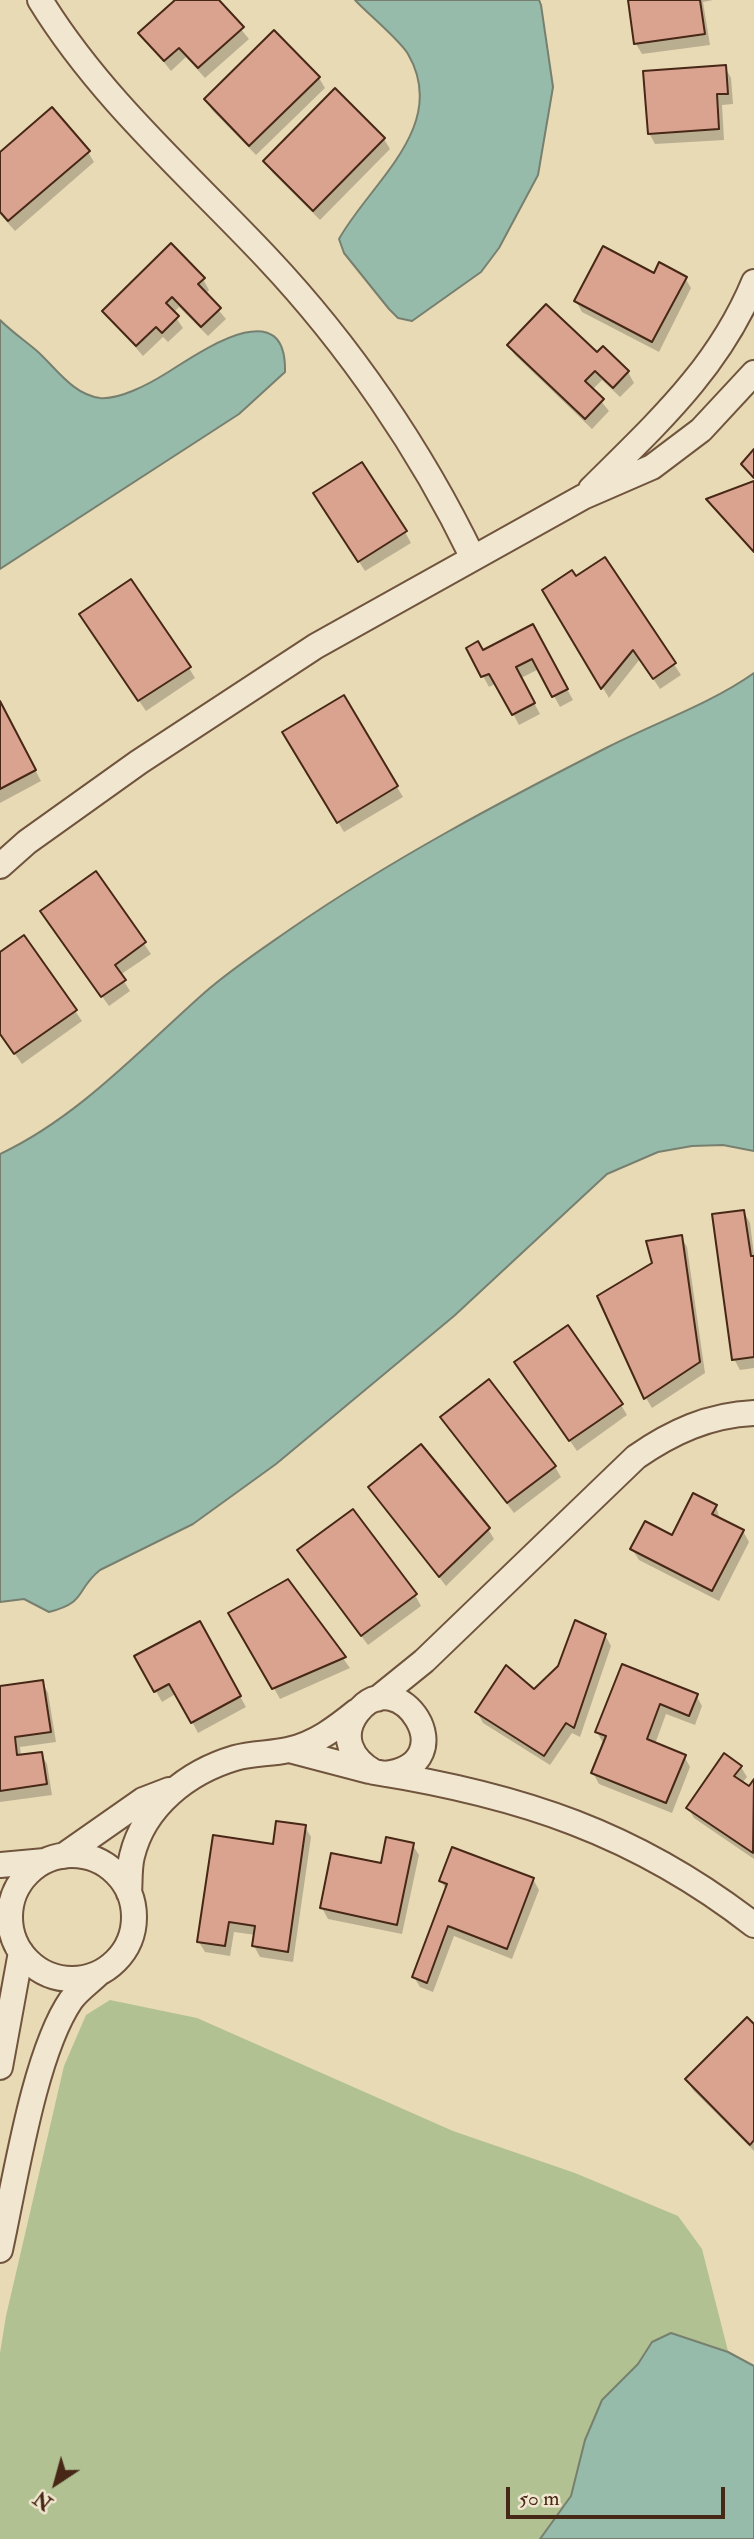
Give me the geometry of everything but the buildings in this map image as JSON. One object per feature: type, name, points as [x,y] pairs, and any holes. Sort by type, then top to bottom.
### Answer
[{"type":"street","points":[[40,0],[80,57],[119,104],[314,312],[433,481],[473,558]]},
{"type":"street","points":[[583,497],[670,411],[706,370],[749,313],[754,282]]},
{"type":"street","points":[[0,866],[27,842],[139,762],[316,646],[583,497],[652,467],[701,430],[754,373]]},
{"type":"street","points":[[0,850],[27,842]]},
{"type":"street","points":[[0,2250],[39,2080],[59,2023],[72,1998],[114,1963],[130,1939],[134,1912],[130,1893],[131,1857],[142,1829],[176,1788],[195,1773],[237,1757],[288,1750],[336,1729],[424,1661],[636,1457],[664,1437],[699,1422],[754,1413]]},
{"type":"street","points":[[424,1661],[414,1700],[418,1717],[423,1746],[409,1767],[379,1773],[362,1765],[349,1744],[353,1719],[369,1704],[398,1700],[418,1717],[433,1753],[456,1785]]},
{"type":"street","points":[[288,1750],[379,1773],[456,1785],[550,1812],[612,1836],[677,1871],[754,1924]]},
{"type":"street","points":[[0,2067],[12,1939],[11,1904],[18,1886],[30,1871],[143,1800],[176,1788]]},
{"type":"street","points":[[0,1865],[83,1856],[102,1863],[118,1876],[130,1893]]},
{"type":"street","points":[[12,1939],[32,1965],[64,1979],[99,1973]]},
{"type":"shaded area","points":[[355,0],[539,0],[541,5],[553,87],[538,175],[499,248],[481,272],[412,321],[398,318],[389,309],[344,253],[339,239],[401,153],[413,129],[419,105],[418,80],[408,54]]},
{"type":"shaded area","points":[[0,320],[73,386],[90,396],[100,398],[134,391],[217,343],[256,331],[271,335],[282,347],[285,372],[239,414],[0,569]]},
{"type":"shaded area","points":[[754,673],[754,1151],[723,1145],[692,1146],[658,1152],[607,1174],[454,1316],[276,1464],[193,1524],[100,1570],[76,1600],[61,1608],[49,1612],[24,1599],[0,1602],[0,1154],[55,1122],[107,1082],[235,968],[368,878],[487,810],[608,747],[701,703]]},
{"type":"shaded area","points":[[110,2000],[197,2018],[453,2131],[575,2173],[678,2216],[702,2249],[728,2351],[754,2366],[754,2539],[0,2539],[0,2353],[6,2316],[64,2066],[86,2015]]},
{"type":"shaded area","points":[[671,2333],[728,2352],[754,2366],[754,2539],[540,2539],[571,2496],[585,2440],[602,2400],[638,2364],[652,2342]]}]
